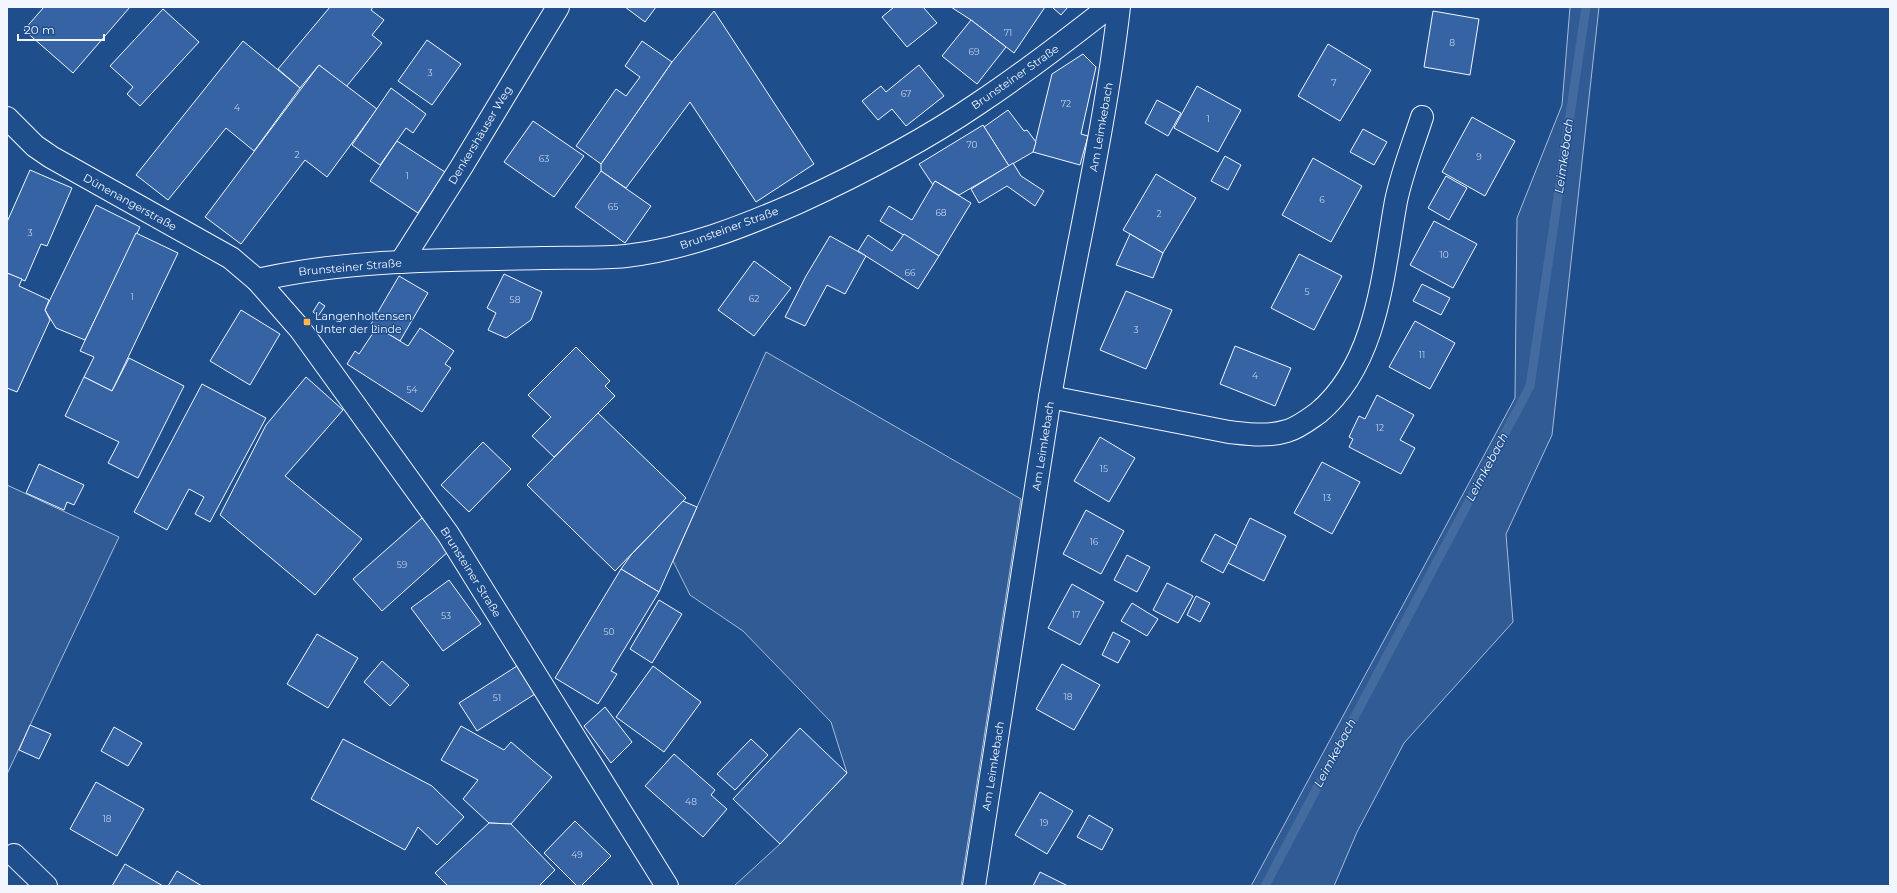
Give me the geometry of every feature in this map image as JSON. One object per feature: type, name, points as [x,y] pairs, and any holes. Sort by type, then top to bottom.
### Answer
[{"type":"street","name":"Denkershäuser Weg","points":[[401,262],[462,166],[558,7]]},
{"type":"street","name":"Brunsteiner Straße","points":[[257,280],[324,267],[401,262],[623,256],[660,251],[689,244],[730,230],[825,190],[879,164],[979,104],[1109,7]]},
{"type":"street","name":"Am Leimkebach","points":[[974,886],[1050,397],[1102,129],[1112,70],[1119,7]]},
{"type":"street","points":[[1050,397],[1229,432],[1252,434],[1274,434],[1287,431],[1312,417],[1339,392],[1361,351],[1385,274],[1397,200],[1403,175],[1422,117]]},
{"type":"street","name":"Dünenangerstraße","points":[[7,118],[35,146],[51,157],[231,258],[257,280]]},
{"type":"street","name":"Brunsteiner Straße","points":[[257,280],[300,329],[448,534],[657,882]]},
{"type":"street","points":[[14,855],[46,886]]},
{"type":"shaded area","points":[[1570,7],[1599,7],[1552,435],[1506,534],[1513,622],[1404,743],[1357,832],[1334,886],[1251,886],[1515,398],[1517,218],[1562,105]]},
{"type":"shaded area","points":[[766,352],[1021,499],[961,886],[734,886],[780,844],[847,773],[831,722],[743,631],[690,595],[673,561]]},
{"type":"shaded area","points":[[7,485],[119,537],[7,774]]},
{"type":"building","points":[[44,7],[130,7],[73,73],[24,30]]},
{"type":"building","points":[[330,7],[373,7],[371,10],[384,20],[372,35],[382,43],[346,87],[319,65],[300,88],[278,69]]},
{"type":"building","points":[[625,7],[656,7],[645,22]]},
{"type":"building","points":[[894,7],[923,7],[937,23],[907,47],[882,17]]},
{"type":"building","points":[[951,7],[1045,7],[1014,53],[971,20]]},
{"type":"building","points":[[1052,7],[1068,7],[1061,15]]},
{"type":"building","points":[[163,9],[199,42],[140,106],[127,94],[133,87],[110,66]]},
{"type":"building","points":[[714,11],[814,164],[756,202],[690,102],[626,188],[601,171],[601,164],[672,62]]},
{"type":"building","points":[[1433,11],[1479,19],[1470,75],[1424,67]]},
{"type":"building","points":[[971,20],[1006,47],[977,84],[942,56]]},
{"type":"building","points":[[427,40],[461,64],[432,105],[398,81]]},
{"type":"building","points":[[243,41],[300,88],[254,151],[226,128],[168,200],[136,175]]},
{"type":"building","points":[[642,41],[672,62],[601,164],[576,146],[616,89],[626,96],[640,77],[625,66]]},
{"type":"building","points":[[1328,44],[1371,70],[1340,121],[1298,96]]},
{"type":"building","points":[[1083,54],[1096,67],[1081,134],[1088,136],[1080,165],[1033,152],[1052,74]]},
{"type":"building","points":[[319,65],[377,109],[327,177],[305,160],[241,244],[205,217]]},
{"type":"building","points":[[919,65],[944,96],[906,126],[892,109],[878,120],[862,101],[881,86],[886,92]]},
{"type":"building","points":[[1197,86],[1241,110],[1218,152],[1174,128]]},
{"type":"building","points":[[391,88],[426,114],[413,133],[406,128],[380,165],[352,145]]},
{"type":"building","points":[[1157,100],[1181,113],[1168,136],[1145,123]]},
{"type":"building","points":[[1008,110],[1024,131],[1027,130],[1036,142],[1033,152],[1009,166],[984,127]]},
{"type":"building","points":[[1472,117],[1515,141],[1485,196],[1442,172]]},
{"type":"building","points":[[533,121],[584,156],[554,197],[504,162]]},
{"type":"building","points":[[983,125],[1009,166],[959,195],[935,181],[933,185],[919,164]]},
{"type":"building","points":[[1363,129],[1387,142],[1374,165],[1350,152]]},
{"type":"building","points":[[397,141],[445,172],[418,213],[370,181]]},
{"type":"building","points":[[1225,156],[1241,165],[1228,190],[1211,181]]},
{"type":"building","points":[[1313,158],[1362,186],[1331,242],[1282,215]]},
{"type":"building","points":[[1013,163],[1021,176],[1044,191],[1035,206],[1007,186],[979,203],[971,189]]},
{"type":"building","points":[[30,170],[72,188],[47,246],[41,244],[25,281],[7,273],[7,222]]},
{"type":"building","points":[[601,171],[651,206],[625,243],[575,207]]},
{"type":"building","points":[[1156,174],[1196,198],[1163,253],[1123,230]]},
{"type":"building","points":[[1446,176],[1467,188],[1449,220],[1428,208]]},
{"type":"building","points":[[935,181],[971,203],[939,256],[880,221],[889,206],[912,220]]},
{"type":"building","points":[[96,205],[140,227],[85,340],[56,328],[45,310]]},
{"type":"building","points":[[1434,221],[1477,244],[1453,288],[1410,265]]},
{"type":"building","points":[[136,233],[178,253],[112,391],[84,377],[94,357],[80,351]]},
{"type":"building","points":[[904,234],[939,256],[918,289],[858,251],[868,235],[892,251]]},
{"type":"building","points":[[1130,234],[1163,253],[1153,278],[1116,265]]},
{"type":"building","points":[[830,236],[866,256],[845,294],[827,285],[805,326],[785,317],[806,276]]},
{"type":"building","points":[[1299,254],[1342,276],[1314,330],[1271,308]]},
{"type":"building","points":[[754,261],[791,288],[754,336],[718,310]]},
{"type":"building","points":[[7,273],[22,279],[19,286],[49,300],[45,310],[50,320],[17,392],[7,388]]},
{"type":"building","points":[[504,274],[542,292],[531,320],[506,338],[488,330],[496,313],[487,308]]},
{"type":"building","points":[[399,276],[428,293],[400,341],[371,324]]},
{"type":"building","points":[[1422,284],[1450,298],[1441,315],[1413,301]]},
{"type":"building","points":[[1126,291],[1172,310],[1146,369],[1100,350]]},
{"type":"building","points":[[319,302],[325,306],[318,316],[313,312]]},
{"type":"building","points":[[241,310],[280,334],[250,385],[210,361]]},
{"type":"building","points":[[1415,321],[1455,343],[1430,389],[1389,367]]},
{"type":"building","points":[[377,327],[408,346],[420,328],[454,351],[445,364],[451,368],[422,412],[347,364],[355,351],[359,354]]},
{"type":"building","points":[[1235,346],[1291,368],[1275,406],[1220,384]]},
{"type":"building","points":[[576,347],[610,381],[605,386],[615,396],[554,457],[532,436],[551,417],[528,395]]},
{"type":"building","points":[[129,358],[184,386],[138,478],[108,463],[119,442],[65,416],[84,377],[112,391]]},
{"type":"building","points":[[306,377],[343,410],[285,476],[362,539],[315,595],[220,515],[266,425]]},
{"type":"building","points":[[202,384],[266,418],[210,522],[195,514],[204,497],[189,489],[167,530],[134,512]]},
{"type":"building","points":[[1377,395],[1414,415],[1400,440],[1415,448],[1401,474],[1349,447],[1353,439],[1349,437],[1359,416],[1365,419]]},
{"type":"building","points":[[598,413],[686,498],[615,571],[527,485]]},
{"type":"building","points":[[1100,437],[1135,458],[1109,502],[1074,481]]},
{"type":"building","points":[[483,442],[511,469],[469,512],[441,485]]},
{"type":"building","points":[[1322,462],[1360,482],[1332,534],[1294,513]]},
{"type":"building","points":[[39,464],[84,485],[74,505],[67,502],[64,510],[26,493]]},
{"type":"building","points":[[683,501],[697,507],[659,592],[621,569],[631,555]]},
{"type":"building","points":[[1086,510],[1124,531],[1101,574],[1063,554]]},
{"type":"building","points":[[422,518],[450,550],[382,611],[353,579]]},
{"type":"building","points":[[1250,518],[1286,536],[1264,581],[1228,563]]},
{"type":"building","points":[[1215,534],[1237,546],[1223,573],[1201,561]]},
{"type":"building","points":[[1127,555],[1150,567],[1137,592],[1114,580]]},
{"type":"building","points":[[621,569],[659,592],[611,671],[617,674],[598,704],[555,678]]},
{"type":"building","points":[[449,580],[481,624],[443,651],[411,608]]},
{"type":"building","points":[[1167,583],[1193,596],[1178,623],[1153,610]]},
{"type":"building","points":[[1072,584],[1104,602],[1080,645],[1048,628]]},
{"type":"building","points":[[1196,596],[1210,603],[1200,622],[1187,615]]},
{"type":"building","points":[[659,600],[682,614],[652,663],[630,649]]},
{"type":"building","points":[[1132,603],[1158,619],[1147,636],[1121,621]]},
{"type":"building","points":[[1113,632],[1130,641],[1118,663],[1102,655]]},
{"type":"building","points":[[317,634],[358,658],[328,708],[287,684]]},
{"type":"building","points":[[382,661],[409,685],[390,706],[364,682]]},
{"type":"building","points":[[1062,664],[1100,685],[1074,730],[1036,709]]},
{"type":"building","points":[[517,666],[535,694],[477,731],[459,703]]},
{"type":"building","points":[[653,666],[701,702],[664,752],[616,717]]},
{"type":"building","points":[[605,707],[632,742],[611,763],[584,726]]},
{"type":"building","points":[[30,725],[51,734],[39,759],[19,750]]},
{"type":"building","points":[[461,726],[504,750],[511,742],[552,777],[511,824],[489,823],[463,799],[478,780],[441,760]]},
{"type":"building","points":[[114,727],[142,743],[128,766],[101,751]]},
{"type":"building","points":[[800,728],[847,773],[780,844],[733,799]]},
{"type":"building","points":[[343,739],[432,786],[464,817],[437,845],[418,827],[405,850],[311,799]]},
{"type":"building","points":[[751,739],[768,755],[735,790],[717,774]]},
{"type":"building","points":[[674,754],[715,790],[711,795],[727,809],[703,837],[645,786]]},
{"type":"building","points":[[96,782],[144,809],[117,856],[70,829]]},
{"type":"building","points":[[1040,792],[1073,811],[1047,854],[1015,835]]},
{"type":"building","points":[[1089,815],[1113,829],[1102,850],[1077,837]]},
{"type":"building","points":[[575,821],[611,856],[581,886],[577,886],[544,853]]},
{"type":"building","points":[[489,823],[511,824],[555,870],[539,886],[448,886],[435,873]]},
{"type":"building","points":[[125,864],[163,886],[112,886]]},
{"type":"building","points":[[177,871],[202,886],[168,886]]},
{"type":"building","points":[[1040,872],[1068,886],[1033,886]]},
{"type":"waterway","name":"Leimkebach","points":[[1265,886],[1530,386],[1586,7]]},
{"type":"place","name":"Langenholtensen Unter der Linde","points":[[307,322]]}]
